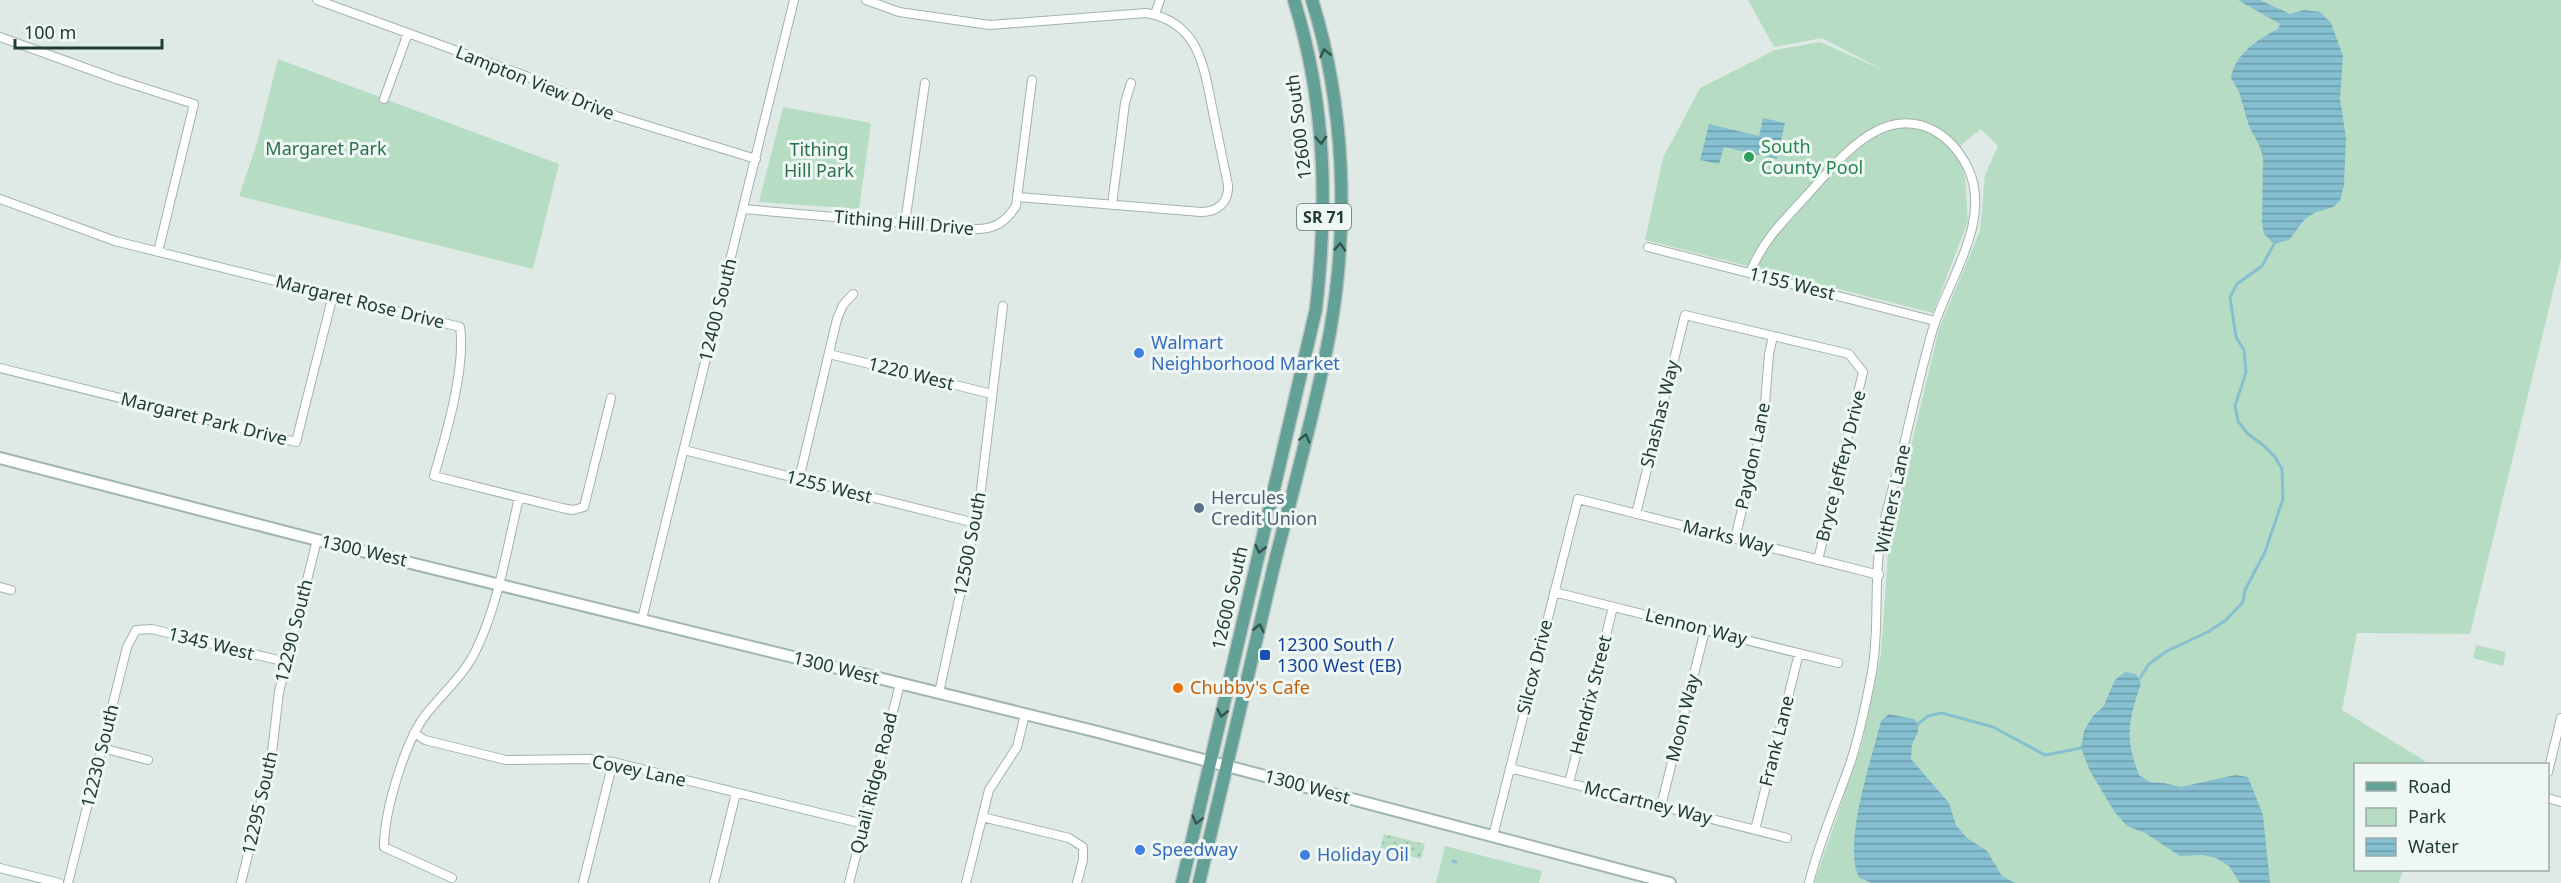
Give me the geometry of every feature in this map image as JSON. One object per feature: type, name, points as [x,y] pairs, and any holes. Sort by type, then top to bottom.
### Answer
[{"type":"main road","name":"12600 South","points":[[1182,883],[1301,384],[1318,299],[1324,201],[1320,130],[1313,80],[1294,0]]},
{"type":"main road","name":"12600 South","points":[[1199,883],[1327,343],[1338,276],[1341,191],[1338,131],[1329,70],[1312,0]]},
{"type":"street","name":"Lampton View Drive","points":[[317,0],[526,76],[616,116],[756,159]]},
{"type":"street","name":"12400 South","points":[[642,619],[794,0]]},
{"type":"street","points":[[866,0],[890,10],[978,24],[1003,25],[1138,13],[1155,14],[1174,23],[1187,34],[1203,62],[1228,185],[1225,202],[1215,210],[1208,212],[1018,197],[1032,80]]},
{"type":"street","points":[[1155,14],[1160,0]]},
{"type":"street","points":[[384,99],[408,33]]},
{"type":"street","points":[[0,37],[116,79],[194,104],[158,252]]},
{"type":"street","points":[[905,223],[925,83]]},
{"type":"street","points":[[1112,205],[1125,103],[1131,83]]},
{"type":"street","name":"Withers Lane","points":[[1750,273],[1756,257],[1777,228],[1843,158],[1877,129],[1892,123],[1908,122],[1924,126],[1940,134],[1960,154],[1973,182],[1974,218],[1967,243],[1935,321],[1881,536],[1876,643],[1861,721],[1851,761],[1823,833],[1809,883]]},
{"type":"street","name":"Tithing Hill Drive","points":[[743,209],[986,229],[1006,219],[1016,206],[1018,197]]},
{"type":"street","name":"Margaret Rose Drive","points":[[0,199],[98,235],[158,252],[460,327],[461,347],[456,380],[434,476],[562,508],[573,510],[584,507],[611,398]]},
{"type":"street","name":"1155 West","points":[[1648,247],[1935,321]]},
{"type":"street","points":[[799,479],[837,319],[843,305],[853,294]]},
{"type":"street","name":"Margaret Park Drive","points":[[0,368],[296,442],[333,295]]},
{"type":"street","name":"12500 South","points":[[939,693],[975,523],[1003,306]]},
{"type":"street","name":"Shashas Way","points":[[1636,514],[1684,315],[1773,336]]},
{"type":"street","name":"Bryce Jeffery Drive","points":[[1773,336],[1849,354],[1863,372],[1818,560]]},
{"type":"street","name":"Paydon Lane","points":[[1735,539],[1764,416],[1769,354],[1773,336]]},
{"type":"street","name":"1220 West","points":[[829,354],[992,394]]},
{"type":"street","name":"1255 West","points":[[684,450],[975,523]]},
{"type":"street","name":"1300 West","points":[[0,458],[317,540],[1025,714],[1670,883]]},
{"type":"street","points":[[452,878],[384,847],[385,829],[403,758],[414,733],[425,715],[465,669],[485,631],[519,498]]},
{"type":"street","name":"Marks Way","points":[[1578,499],[1879,575]]},
{"type":"street","name":"Silcox Drive","points":[[1493,836],[1578,499]]},
{"type":"street","name":"12290 South","points":[[275,722],[286,662],[317,540]]},
{"type":"street","points":[[0,587],[11,590]]},
{"type":"street","name":"Lennon Way","points":[[1554,592],[1838,663]]},
{"type":"street","name":"Hendrix Street","points":[[1569,783],[1613,607]]},
{"type":"street","name":"1345 West","points":[[136,630],[152,629],[286,662]]},
{"type":"street","name":"12230 South","points":[[68,883],[127,647],[136,630]]},
{"type":"street","name":"Moon Way","points":[[1661,806],[1705,630]]},
{"type":"street","name":"Frank Lane","points":[[1755,830],[1799,653]]},
{"type":"street","name":"Quail Ridge Road","points":[[849,883],[900,684]]},
{"type":"street","points":[[966,883],[992,784],[1017,747],[1025,714]]},
{"type":"street","points":[[2549,763],[2561,718]]},
{"type":"street","name":"12295 South","points":[[241,883],[271,761],[275,722]]},
{"type":"street","name":"Covey Lane","points":[[414,733],[425,741],[507,760],[589,759],[613,762],[864,824]]},
{"type":"street","points":[[102,748],[148,760]]},
{"type":"street","points":[[583,883],[613,762]]},
{"type":"street","name":"McCartney Way","points":[[1510,768],[1787,837]]},
{"type":"street","points":[[714,883],[736,793]]},
{"type":"street","points":[[982,817],[1070,838],[1083,847],[1083,860],[1077,883]]},
{"type":"street","points":[[0,868],[58,883]]},
{"type":"green space","points":[[1748,0],[2561,0],[2561,259],[2470,634],[2357,633],[2342,710],[2425,761],[2425,763],[2354,763],[2354,871],[2403,871],[2399,883],[1814,883],[1862,744],[1881,654],[1889,538],[1939,329],[1980,231],[1985,175],[1998,146],[1981,129],[1961,145],[1968,221],[1933,313],[1645,240],[1663,158],[1700,88],[1775,50],[1820,42],[1885,71],[1822,38],[1774,47]]},
{"type":"green space","name":"Margaret Park","points":[[278,59],[559,164],[533,269],[239,196],[257,143]]},
{"type":"green space","name":"Tithing Hill Park","points":[[783,107],[871,123],[859,209],[759,202]]},
{"type":"green space","points":[[2476,645],[2506,652],[2503,666],[2473,658]]},
{"type":"green space","points":[[1384,834],[1425,844],[1421,859],[1380,848]]},
{"type":"green space","points":[[1445,846],[1542,871],[1539,883],[1436,883]]},
{"type":"water","points":[[2238,0],[2260,0],[2290,14],[2304,10],[2320,12],[2331,23],[2343,56],[2340,98],[2346,138],[2344,185],[2340,201],[2333,207],[2314,213],[2304,220],[2289,240],[2274,244],[2264,234],[2262,224],[2263,157],[2249,126],[2239,92],[2231,78],[2237,62],[2248,48],[2278,29],[2280,24]]},
{"type":"water","points":[[1763,118],[1785,123],[1777,159],[1724,147],[1719,164],[1700,160],[1709,124],[1759,136]]},
{"type":"water","points":[[2125,672],[2136,674],[2141,683],[2130,729],[2131,750],[2139,775],[2150,782],[2181,787],[2235,775],[2248,777],[2263,815],[2270,883],[2240,883],[2229,866],[2216,858],[2203,855],[2180,856],[2145,833],[2127,826],[2114,811],[2090,771],[2081,748],[2084,731],[2092,717],[2103,707],[2115,680]]},
{"type":"water","points":[[1889,714],[1914,719],[1918,724],[1918,732],[1912,744],[1911,759],[1949,803],[1956,825],[1967,838],[1987,851],[2002,876],[2015,883],[1871,883],[1859,877],[1854,844],[1860,800],[1881,721]]},
{"type":"waterway","points":[[2140,678],[2149,664],[2167,651],[2208,632],[2226,620],[2243,602],[2245,590],[2265,552],[2283,499],[2282,469],[2275,457],[2248,434],[2238,421],[2235,406],[2246,372],[2244,350],[2236,337],[2230,297],[2237,284],[2262,266],[2274,244]]},
{"type":"waterway","points":[[1918,724],[1928,716],[1942,713],[1993,727],[2045,755],[2081,748]]},
{"type":"place","name":"South County Pool","points":[[1749,157]]},
{"type":"place","name":"Walmart Neighborhood Market","points":[[1139,353]]},
{"type":"place","name":"Hercules Credit Union","points":[[1199,508]]},
{"type":"place","name":"12300 South / 1300 West (EB)","points":[[1265,655]]},
{"type":"place","name":"Chubby's Cafe","points":[[1178,688]]},
{"type":"place","name":"Speedway","points":[[1140,850]]},
{"type":"place","name":"Holiday Oil","points":[[1305,855]]}]
